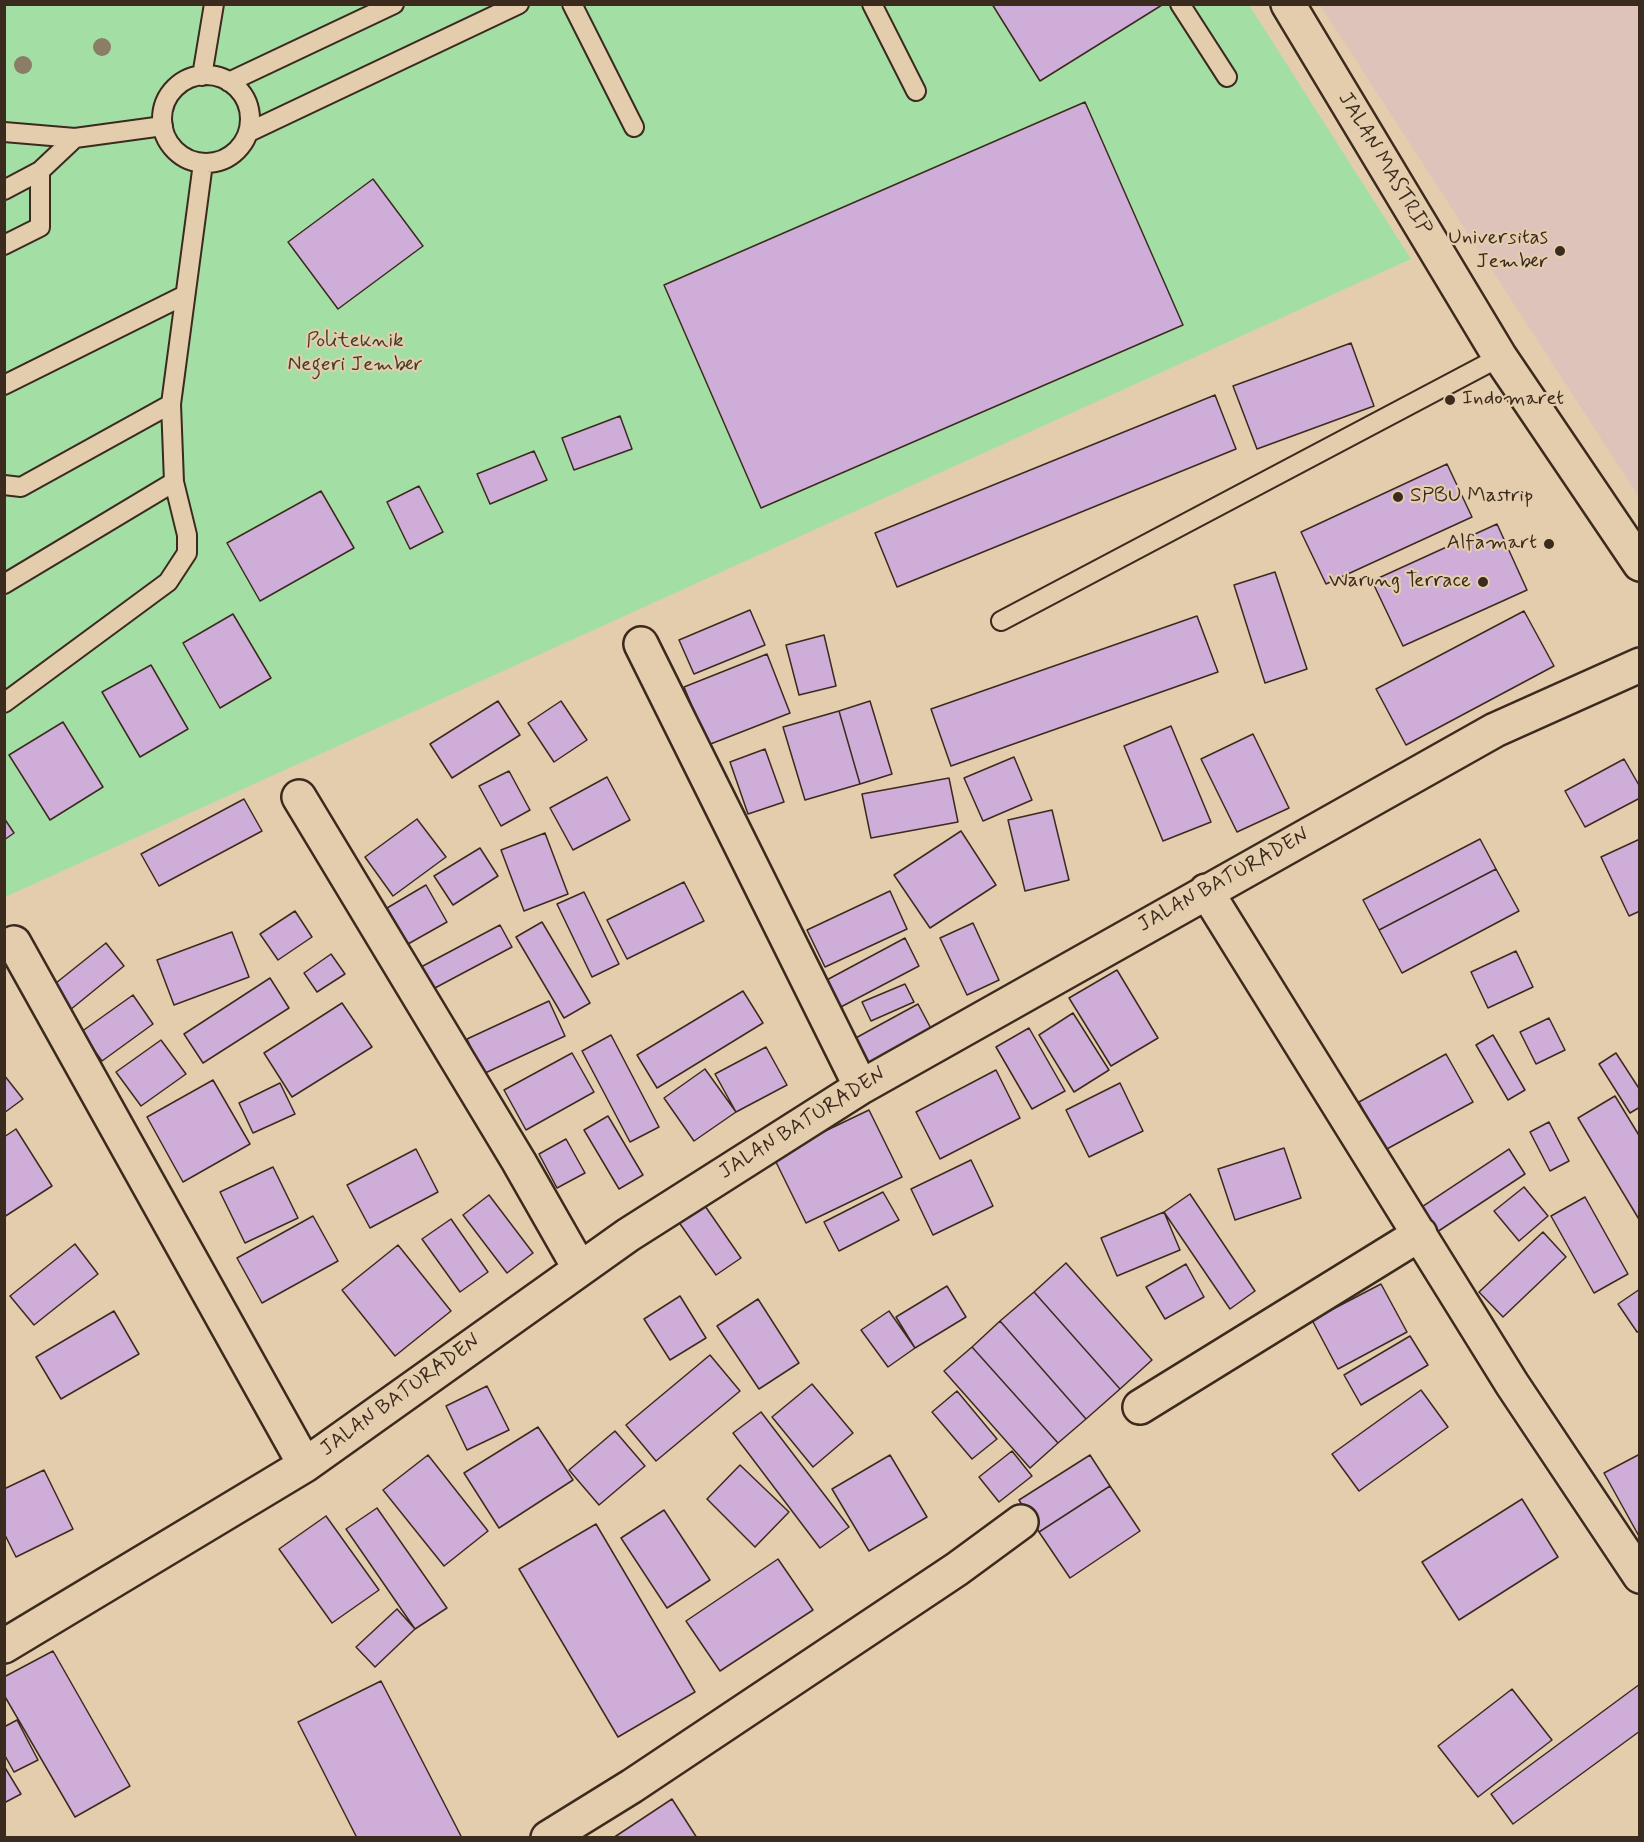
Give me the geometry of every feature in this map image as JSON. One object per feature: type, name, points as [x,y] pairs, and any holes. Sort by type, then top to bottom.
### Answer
[{"type":"street","name":"JALAN MASTRIP","points":[[1288,4],[1500,357],[1640,564]]},
{"type":"street","points":[[640,644],[861,1087]]},
{"type":"street","name":"JALAN BATURADEN","points":[[8,1638],[305,1465],[628,1234],[861,1087],[1495,730],[1640,665]]},
{"type":"street","points":[[299,797],[519,1162],[580,1269]]},
{"type":"street","points":[[1206,891],[1512,1384],[1640,1576]]},
{"type":"street","points":[[14,943],[305,1465]]},
{"type":"street","points":[[1140,1407],[1420,1234]]},
{"type":"street","points":[[548,1838],[632,1786],[918,1595],[1021,1522]]},
{"type":"lane","points":[[202,76],[214,4]]},
{"type":"lane","points":[[229,82],[394,4]]},
{"type":"lane","points":[[249,132],[519,4]]},
{"type":"lane","points":[[572,4],[634,128]]},
{"type":"lane","points":[[872,4],[916,91]]},
{"type":"lane","points":[[1180,4],[1227,77]]},
{"type":"lane","points":[[202,76],[216,76],[229,82],[240,91],[247,104],[250,118],[249,132],[242,145],[232,155],[219,161],[203,163],[189,160],[177,152],[168,140],[163,126],[163,111],[167,98],[176,87],[188,79],[202,76]]},
{"type":"lane","points":[[4,132],[75,138],[163,126]]},
{"type":"lane","points":[[4,190],[40,171],[75,138]]},
{"type":"lane","points":[[4,703],[168,582],[187,554],[187,535],[174,482],[171,404],[203,163]]},
{"type":"lane","points":[[4,245],[40,228],[40,171]]},
{"type":"lane","points":[[4,385],[185,295]]},
{"type":"lane","points":[[1001,621],[1500,357]]},
{"type":"lane","points":[[4,486],[21,487],[171,404]]},
{"type":"lane","points":[[4,584],[174,482]]},
{"type":"shaded area","name":"Universitas Jember","points":[[1320,5],[1639,5],[1639,497]]},
{"type":"green space","name":"Politeknik Negeri Jember","points":[[4,5],[1249,5],[1411,259],[5,897]]},
{"type":"building","points":[[992,4],[1162,4],[1162,5],[1040,81]]},
{"type":"building","points":[[1085,102],[1183,325],[761,508],[664,285]]},
{"type":"building","points":[[373,179],[423,246],[338,309],[288,242]]},
{"type":"building","points":[[1351,343],[1374,406],[1257,449],[1233,386]]},
{"type":"building","points":[[1215,395],[1236,449],[897,587],[875,533]]},
{"type":"building","points":[[620,416],[632,449],[574,470],[562,438]]},
{"type":"building","points":[[534,451],[547,480],[490,504],[477,474]]},
{"type":"building","points":[[1447,464],[1472,517],[1326,584],[1301,532]]},
{"type":"building","points":[[419,486],[443,532],[410,549],[387,502]]},
{"type":"building","points":[[321,491],[354,548],[260,601],[227,543]]},
{"type":"building","points":[[1497,524],[1527,590],[1403,646],[1372,581]]},
{"type":"building","points":[[1275,572],[1307,669],[1265,683],[1234,585]]},
{"type":"building","points":[[750,610],[765,645],[694,674],[679,640]]},
{"type":"building","points":[[1524,611],[1554,666],[1406,745],[1376,689]]},
{"type":"building","points":[[233,614],[271,678],[220,708],[183,643]]},
{"type":"building","points":[[1197,616],[1218,672],[951,766],[931,709]]},
{"type":"building","points":[[824,635],[836,686],[799,695],[786,645]]},
{"type":"building","points":[[767,654],[790,713],[708,745],[684,687]]},
{"type":"building","points":[[151,665],[188,729],[140,757],[102,692]]},
{"type":"building","points":[[498,701],[520,735],[452,778],[430,744]]},
{"type":"building","points":[[561,701],[587,740],[554,762],[528,723]]},
{"type":"building","points":[[870,701],[892,774],[860,784],[839,711]]},
{"type":"building","points":[[839,711],[860,784],[805,800],[783,727]]},
{"type":"building","points":[[63,722],[103,787],[50,820],[9,755]]},
{"type":"building","points":[[1171,726],[1211,822],[1163,841],[1124,746]]},
{"type":"building","points":[[1253,734],[1289,808],[1237,832],[1201,759]]},
{"type":"building","points":[[765,749],[784,802],[748,814],[730,762]]},
{"type":"building","points":[[1014,757],[1032,800],[983,821],[964,778]]},
{"type":"building","points":[[1624,759],[1640,787],[1640,798],[1585,827],[1565,791]]},
{"type":"building","points":[[509,771],[530,810],[501,826],[479,786]]},
{"type":"building","points":[[607,777],[630,820],[573,850],[550,808]]},
{"type":"building","points":[[949,778],[958,822],[871,838],[862,794]]},
{"type":"building","points":[[244,799],[262,831],[159,886],[141,854]]},
{"type":"building","points":[[1052,810],[1069,880],[1025,891],[1008,820]]},
{"type":"building","points":[[4,818],[14,833],[4,840]]},
{"type":"building","points":[[417,819],[446,857],[393,896],[365,857]]},
{"type":"building","points":[[961,831],[996,885],[930,928],[894,875]]},
{"type":"building","points":[[545,833],[568,894],[524,911],[501,850]]},
{"type":"building","points":[[1480,839],[1496,869],[1379,930],[1363,900]]},
{"type":"building","points":[[1640,839],[1640,911],[1629,916],[1601,857]]},
{"type":"building","points":[[480,848],[498,876],[453,905],[434,876]]},
{"type":"building","points":[[1496,869],[1519,911],[1402,973],[1379,930]]},
{"type":"building","points":[[684,882],[704,921],[627,959],[607,920]]},
{"type":"building","points":[[426,885],[447,922],[408,944],[387,908]]},
{"type":"building","points":[[890,891],[907,929],[825,967],[807,930]]},
{"type":"building","points":[[584,892],[619,964],[592,977],[557,904]]},
{"type":"building","points":[[295,911],[312,937],[278,960],[260,934]]},
{"type":"building","points":[[542,922],[590,1003],[564,1018],[516,937]]},
{"type":"building","points":[[973,923],[999,980],[967,995],[940,938]]},
{"type":"building","points":[[500,925],[512,947],[433,989],[421,967]]},
{"type":"building","points":[[232,932],[249,977],[174,1005],[157,960]]},
{"type":"building","points":[[905,938],[919,966],[837,1009],[823,982]]},
{"type":"building","points":[[106,943],[124,966],[70,1010],[51,987]]},
{"type":"building","points":[[1516,951],[1533,987],[1488,1008],[1471,972]]},
{"type":"building","points":[[331,954],[345,974],[317,992],[304,973]]},
{"type":"building","points":[[1117,970],[1158,1038],[1111,1066],[1069,998]]},
{"type":"building","points":[[270,978],[289,1008],[203,1063],[184,1034]]},
{"type":"building","points":[[905,984],[914,1002],[871,1021],[862,1002]]},
{"type":"building","points":[[743,991],[763,1023],[657,1088],[637,1055]]},
{"type":"building","points":[[133,995],[153,1024],[102,1061],[81,1032]]},
{"type":"building","points":[[549,1001],[565,1036],[483,1074],[467,1039]]},
{"type":"building","points":[[342,1003],[372,1047],[292,1097],[264,1053]]},
{"type":"building","points":[[918,1004],[935,1036],[869,1071],[852,1040]]},
{"type":"building","points":[[1073,1013],[1109,1070],[1074,1092],[1039,1035]]},
{"type":"building","points":[[1549,1018],[1565,1050],[1536,1064],[1520,1032]]},
{"type":"building","points":[[1029,1028],[1065,1091],[1032,1109],[996,1047]]},
{"type":"building","points":[[611,1035],[659,1127],[630,1142],[582,1051]]},
{"type":"building","points":[[1493,1035],[1525,1090],[1508,1100],[1476,1045]]},
{"type":"building","points":[[161,1040],[186,1074],[141,1106],[116,1072]]},
{"type":"building","points":[[766,1047],[787,1085],[736,1112],[715,1074]]},
{"type":"building","points":[[572,1053],[594,1092],[526,1130],[504,1090]]},
{"type":"building","points":[[1616,1053],[1640,1090],[1640,1107],[1630,1113],[1599,1064]]},
{"type":"building","points":[[1446,1054],[1473,1102],[1385,1150],[1359,1102]]},
{"type":"building","points":[[705,1069],[736,1112],[694,1141],[664,1098]]},
{"type":"building","points":[[996,1070],[1020,1118],[940,1159],[916,1112]]},
{"type":"building","points":[[4,1075],[23,1099],[4,1113]]},
{"type":"building","points":[[213,1080],[250,1144],[183,1182],[147,1117]]},
{"type":"building","points":[[280,1083],[295,1114],[253,1133],[239,1103]]},
{"type":"building","points":[[1120,1083],[1143,1131],[1089,1157],[1066,1110]]},
{"type":"building","points":[[1615,1096],[1640,1137],[1640,1221],[1578,1118]]},
{"type":"building","points":[[869,1110],[902,1177],[806,1223],[773,1156]]},
{"type":"building","points":[[608,1116],[643,1175],[619,1189],[584,1130]]},
{"type":"building","points":[[1549,1122],[1569,1161],[1550,1171],[1530,1132]]},
{"type":"building","points":[[16,1129],[52,1186],[4,1217],[4,1137]]},
{"type":"building","points":[[566,1139],[585,1173],[557,1188],[539,1154]]},
{"type":"building","points":[[1284,1148],[1301,1198],[1235,1220],[1218,1169]]},
{"type":"building","points":[[416,1149],[438,1192],[370,1228],[347,1185]]},
{"type":"building","points":[[1509,1149],[1525,1174],[1431,1236],[1414,1212]]},
{"type":"building","points":[[971,1160],[993,1206],[933,1235],[911,1189]]},
{"type":"building","points":[[273,1167],[298,1218],[245,1243],[220,1192]]},
{"type":"building","points":[[1524,1187],[1548,1216],[1519,1241],[1494,1211]]},
{"type":"building","points":[[883,1192],[899,1220],[839,1251],[824,1222]]},
{"type":"building","points":[[1190,1194],[1255,1291],[1230,1309],[1164,1212]]},
{"type":"building","points":[[489,1195],[533,1253],[507,1273],[463,1215]]},
{"type":"building","points":[[1585,1197],[1628,1274],[1594,1293],[1551,1216]]},
{"type":"building","points":[[703,1203],[741,1258],[716,1275],[678,1221]]},
{"type":"building","points":[[1164,1212],[1180,1250],[1117,1276],[1101,1238]]},
{"type":"building","points":[[313,1216],[338,1261],[262,1303],[237,1258]]},
{"type":"building","points":[[451,1219],[488,1272],[460,1292],[422,1239]]},
{"type":"building","points":[[1543,1232],[1566,1257],[1503,1317],[1479,1292]]},
{"type":"building","points":[[75,1244],[98,1274],[34,1325],[10,1296]]},
{"type":"building","points":[[398,1245],[451,1311],[395,1356],[342,1290]]},
{"type":"building","points":[[1066,1263],[1152,1360],[1120,1389],[1034,1292]]},
{"type":"building","points":[[1186,1264],[1204,1297],[1165,1319],[1146,1287]]},
{"type":"building","points":[[1381,1284],[1407,1332],[1338,1369],[1312,1320]]},
{"type":"building","points":[[947,1286],[966,1317],[915,1348],[896,1317]]},
{"type":"building","points":[[1640,1289],[1640,1331],[1637,1332],[1618,1304]]},
{"type":"building","points":[[1034,1292],[1120,1389],[1086,1419],[1000,1321]]},
{"type":"building","points":[[680,1296],[706,1338],[670,1360],[644,1319]]},
{"type":"building","points":[[758,1299],[799,1363],[759,1389],[717,1326]]},
{"type":"building","points":[[114,1311],[139,1354],[61,1399],[36,1357]]},
{"type":"building","points":[[889,1311],[915,1348],[888,1367],[861,1330]]},
{"type":"building","points":[[1000,1321],[1086,1419],[1058,1443],[972,1347]]},
{"type":"building","points":[[1410,1336],[1428,1365],[1361,1405],[1344,1375]]},
{"type":"building","points":[[972,1347],[1058,1443],[1030,1468],[944,1371]]},
{"type":"building","points":[[710,1355],[740,1391],[656,1461],[626,1425]]},
{"type":"building","points":[[812,1384],[853,1433],[813,1467],[772,1417]]},
{"type":"building","points":[[487,1386],[509,1430],[467,1450],[446,1406]]},
{"type":"building","points":[[1421,1390],[1448,1427],[1359,1491],[1332,1454]]},
{"type":"building","points":[[957,1391],[997,1439],[972,1459],[932,1412]]},
{"type":"building","points":[[761,1412],[849,1527],[820,1548],[733,1433]]},
{"type":"building","points":[[538,1427],[573,1480],[499,1528],[464,1473]]},
{"type":"building","points":[[615,1431],[645,1466],[599,1505],[569,1470]]},
{"type":"building","points":[[1012,1451],[1032,1476],[999,1502],[979,1477]]},
{"type":"building","points":[[1640,1454],[1640,1538],[1604,1473]]},
{"type":"building","points":[[428,1455],[488,1531],[444,1566],[383,1490]]},
{"type":"building","points":[[890,1455],[927,1517],[869,1551],[832,1489]]},
{"type":"building","points":[[1090,1455],[1110,1486],[1039,1532],[1019,1500]]},
{"type":"building","points":[[740,1465],[789,1512],[755,1547],[707,1499]]},
{"type":"building","points":[[44,1470],[73,1529],[16,1557],[4,1533],[4,1489]]},
{"type":"building","points":[[1110,1486],[1140,1531],[1070,1578],[1039,1532]]},
{"type":"building","points":[[1522,1499],[1558,1557],[1459,1620],[1422,1562]]},
{"type":"building","points":[[377,1508],[447,1608],[415,1629],[346,1529]]},
{"type":"building","points":[[664,1510],[710,1580],[667,1608],[621,1538]]},
{"type":"building","points":[[326,1516],[379,1590],[332,1623],[279,1549]]},
{"type":"building","points":[[596,1524],[695,1692],[618,1737],[519,1569]]},
{"type":"building","points":[[778,1559],[813,1610],[720,1671],[686,1621]]},
{"type":"building","points":[[397,1609],[415,1629],[375,1667],[356,1647]]},
{"type":"building","points":[[53,1651],[130,1786],[75,1817],[4,1695],[4,1677]]},
{"type":"building","points":[[381,1681],[462,1838],[357,1838],[298,1722]]},
{"type":"building","points":[[1640,1684],[1640,1731],[1513,1824],[1491,1794]]},
{"type":"building","points":[[1512,1689],[1552,1740],[1478,1797],[1438,1746]]},
{"type":"building","points":[[17,1720],[38,1760],[14,1772],[4,1754],[4,1727]]},
{"type":"building","points":[[4,1766],[21,1794],[4,1803]]},
{"type":"building","points":[[672,1799],[697,1838],[613,1838]]},
{"type":"place","name":"Universitas Jember","points":[[1560,251]]},
{"type":"place","name":"Indomaret","points":[[1450,400]]},
{"type":"place","name":"SPBU Mastrip","points":[[1398,497]]},
{"type":"place","name":"Alfamart","points":[[1549,544]]},
{"type":"place","name":"Warung Terrace","points":[[1483,582]]}]
